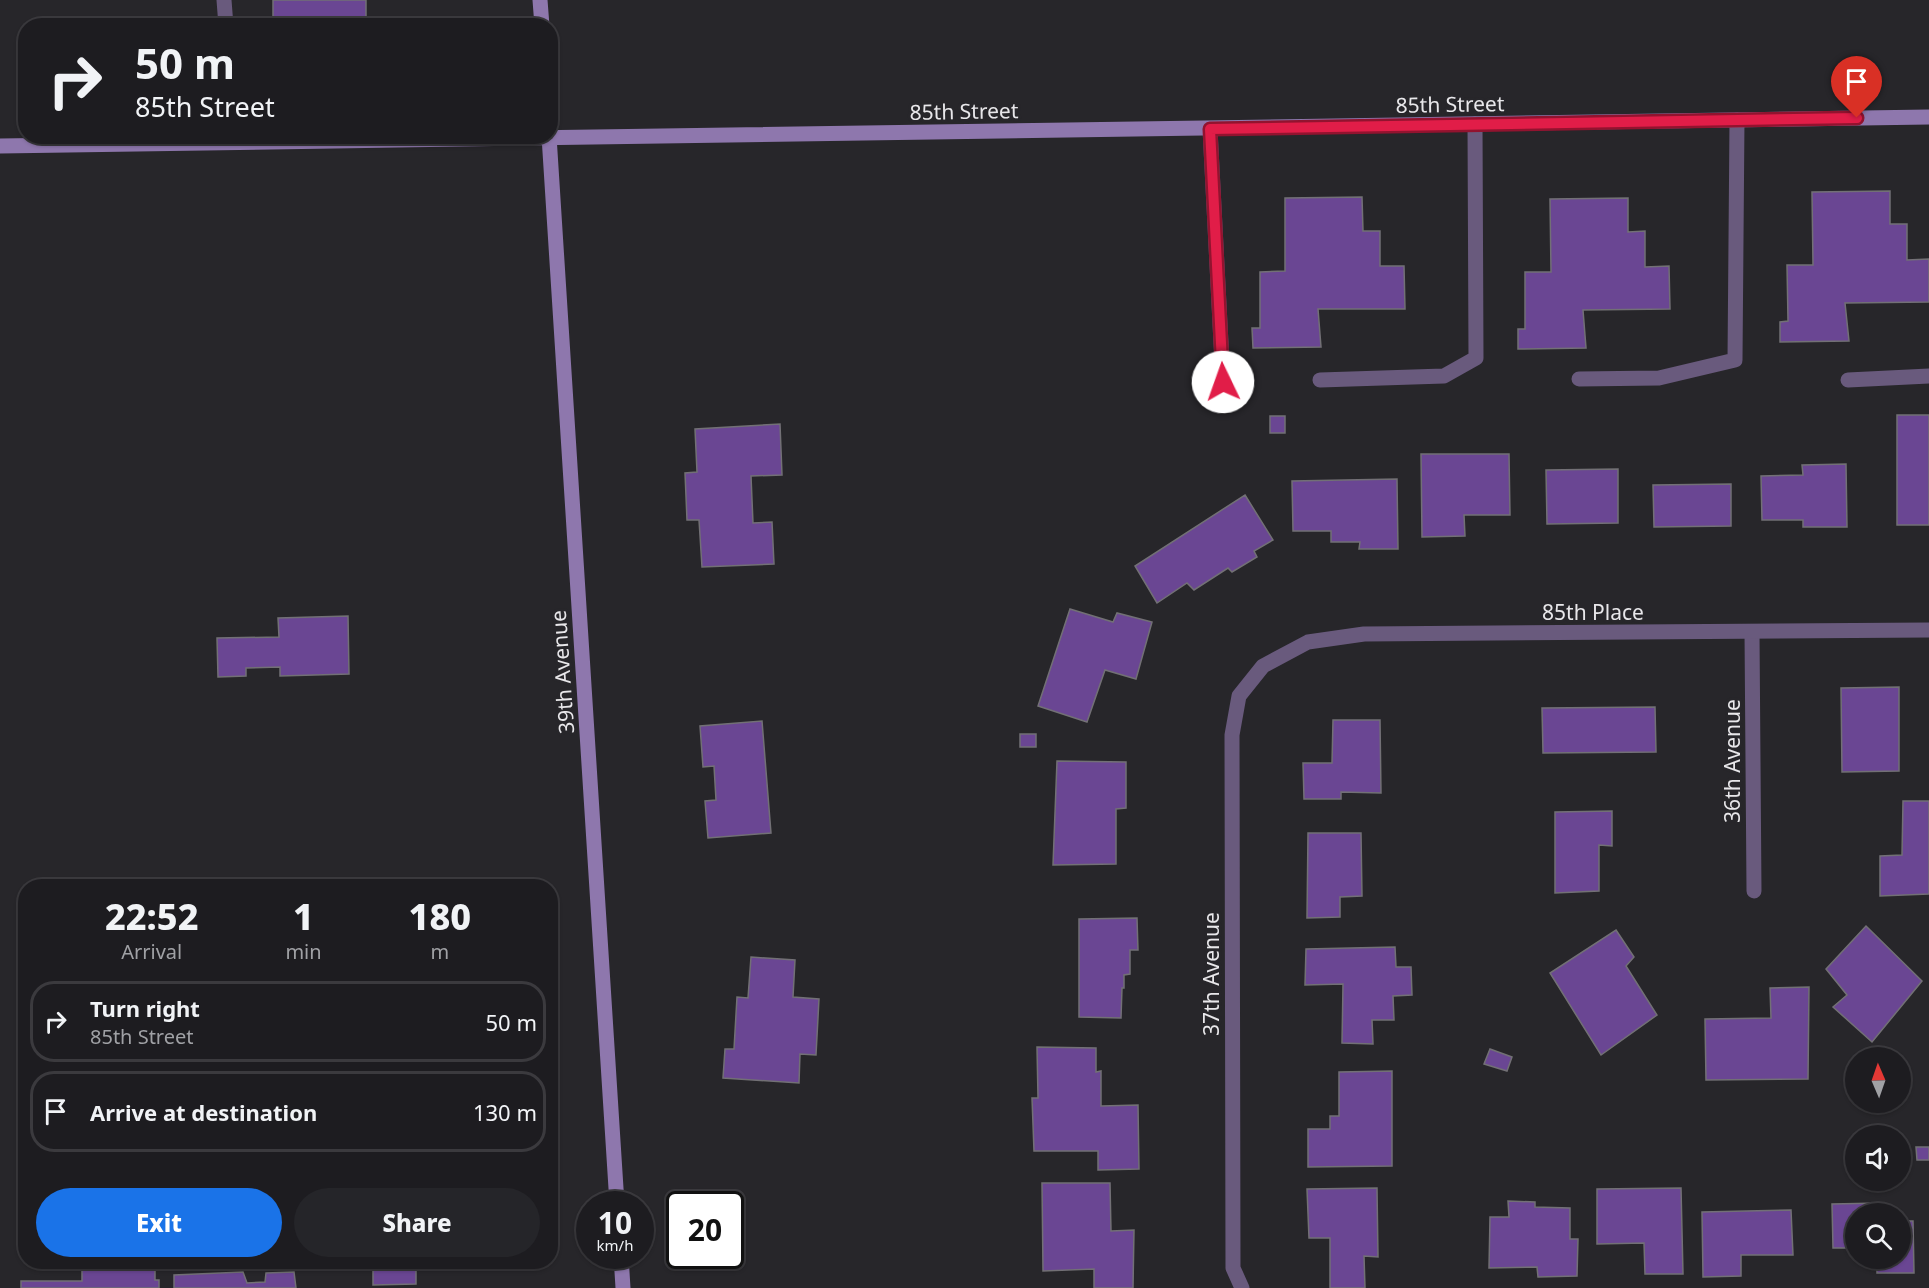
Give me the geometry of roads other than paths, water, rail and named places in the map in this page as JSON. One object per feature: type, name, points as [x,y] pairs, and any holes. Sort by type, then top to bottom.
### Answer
[{"type":"street","points":[[224,0],[225,18]]},
{"type":"street","points":[[540,0],[541,18]]},
{"type":"street","name":"85th Street","points":[[558,137],[1929,117]]},
{"type":"street","points":[[1579,379],[1659,378],[1735,360],[1737,120]]},
{"type":"street","points":[[1320,380],[1444,376],[1476,358],[1475,124]]},
{"type":"street","points":[[1210,129],[1223,382]]},
{"type":"street","name":"85th Street","points":[[0,146],[78,144]]},
{"type":"street","name":"39th Avenue","points":[[549,144],[616,1191]]},
{"type":"street","points":[[1848,380],[1929,376]]},
{"type":"street","name":"85th Place","points":[[1263,666],[1308,642],[1364,634],[1929,630]]},
{"type":"street","name":"36th Avenue","points":[[1752,632],[1754,891]]},
{"type":"street","name":"37th Avenue","points":[[1242,1288],[1233,1268],[1232,735],[1239,696],[1263,666]]},
{"type":"street","points":[[622,1269],[623,1288]]}]
